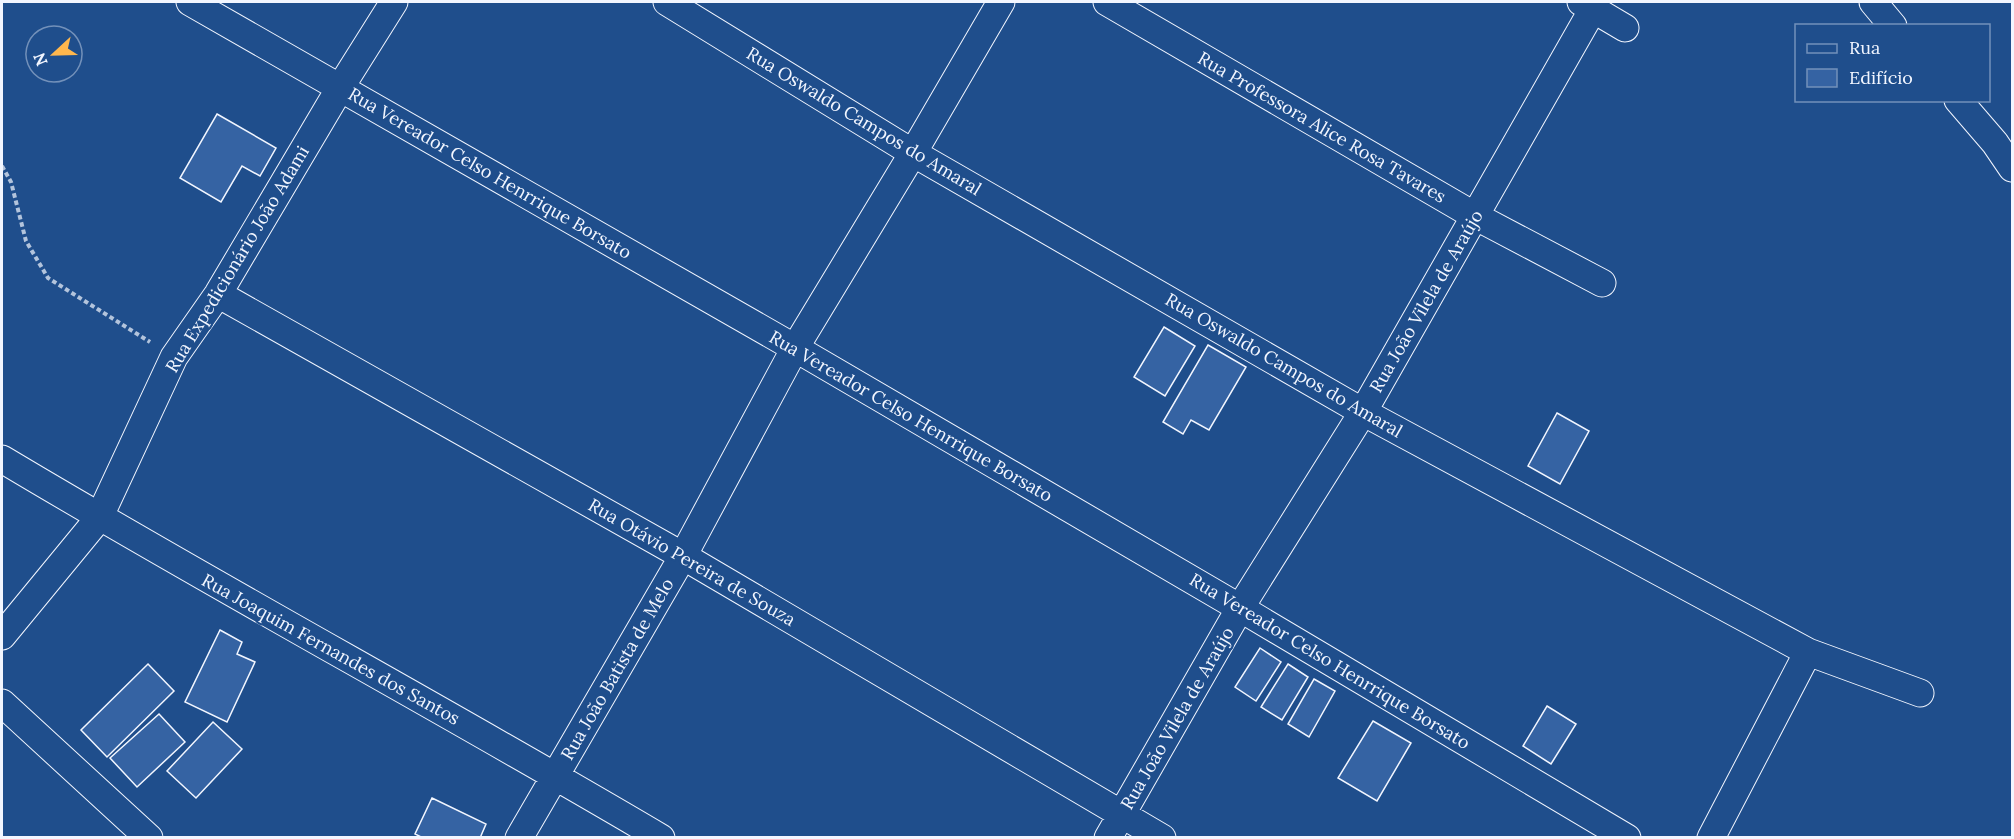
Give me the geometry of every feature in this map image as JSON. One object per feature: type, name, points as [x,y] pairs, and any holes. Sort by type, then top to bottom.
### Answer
[{"type":"street","name":"Rua Vereador Celso Henrrique Borsato","points":[[189,2],[795,348],[1627,837]]},
{"type":"street","name":"Rua Expedicionário João Adami","points":[[2,636],[99,518],[174,357],[218,294],[340,88],[394,2]]},
{"type":"street","name":"Rua Oswaldo Campos do Amaral","points":[[667,2],[913,153],[1363,412],[1808,651],[1920,693]]},
{"type":"street","name":"Rua João Batista de Melo","points":[[519,837],[683,556],[795,348],[1001,2]]},
{"type":"street","name":"Rua Professora Alice Rosa Tavares","points":[[1107,2],[1475,216],[1602,283]]},
{"type":"street","points":[[1873,2],[1891,24]]},
{"type":"street","name":"Rua João Vilela de Araújo","points":[[1108,837],[1240,608],[1363,412],[1475,216],[1587,5]]},
{"type":"street","points":[[1587,5],[1625,28]]},
{"type":"street","points":[[1960,102],[2013,168]]},
{"type":"street","name":"Rua Otávio Pereira de Souza","points":[[218,294],[683,556],[1162,837]]},
{"type":"street","name":"Rua Joaquim Fernandes dos Santos","points":[[2,459],[99,518],[556,775],[661,837]]},
{"type":"street","points":[[1711,837],[1808,651]]},
{"type":"street","points":[[2,704],[149,837]]},
{"type":"path","points":[[2,166],[11,182],[26,241],[48,278],[174,357]]},
{"type":"building","points":[[217,114],[276,148],[260,176],[242,166],[221,202],[180,178]]},
{"type":"building","points":[[1164,327],[1195,346],[1165,396],[1134,377]]},
{"type":"building","points":[[1208,345],[1246,367],[1209,430],[1191,420],[1183,434],[1163,422]]},
{"type":"building","points":[[1557,413],[1589,431],[1560,484],[1528,466]]},
{"type":"building","points":[[220,630],[242,642],[237,654],[255,662],[227,722],[185,702]]},
{"type":"building","points":[[1260,648],[1281,662],[1256,701],[1235,687]]},
{"type":"building","points":[[148,664],[174,691],[107,757],[81,730]]},
{"type":"building","points":[[1288,664],[1308,677],[1282,720],[1261,707]]},
{"type":"building","points":[[1314,679],[1335,691],[1309,737],[1288,724]]},
{"type":"building","points":[[1547,706],[1576,724],[1551,764],[1523,746]]},
{"type":"building","points":[[159,714],[185,742],[137,787],[110,758]]},
{"type":"building","points":[[1373,721],[1411,743],[1377,801],[1338,778]]},
{"type":"building","points":[[213,722],[242,749],[196,798],[167,771]]},
{"type":"building","points":[[432,798],[486,824],[480,838],[423,838],[415,834]]}]
